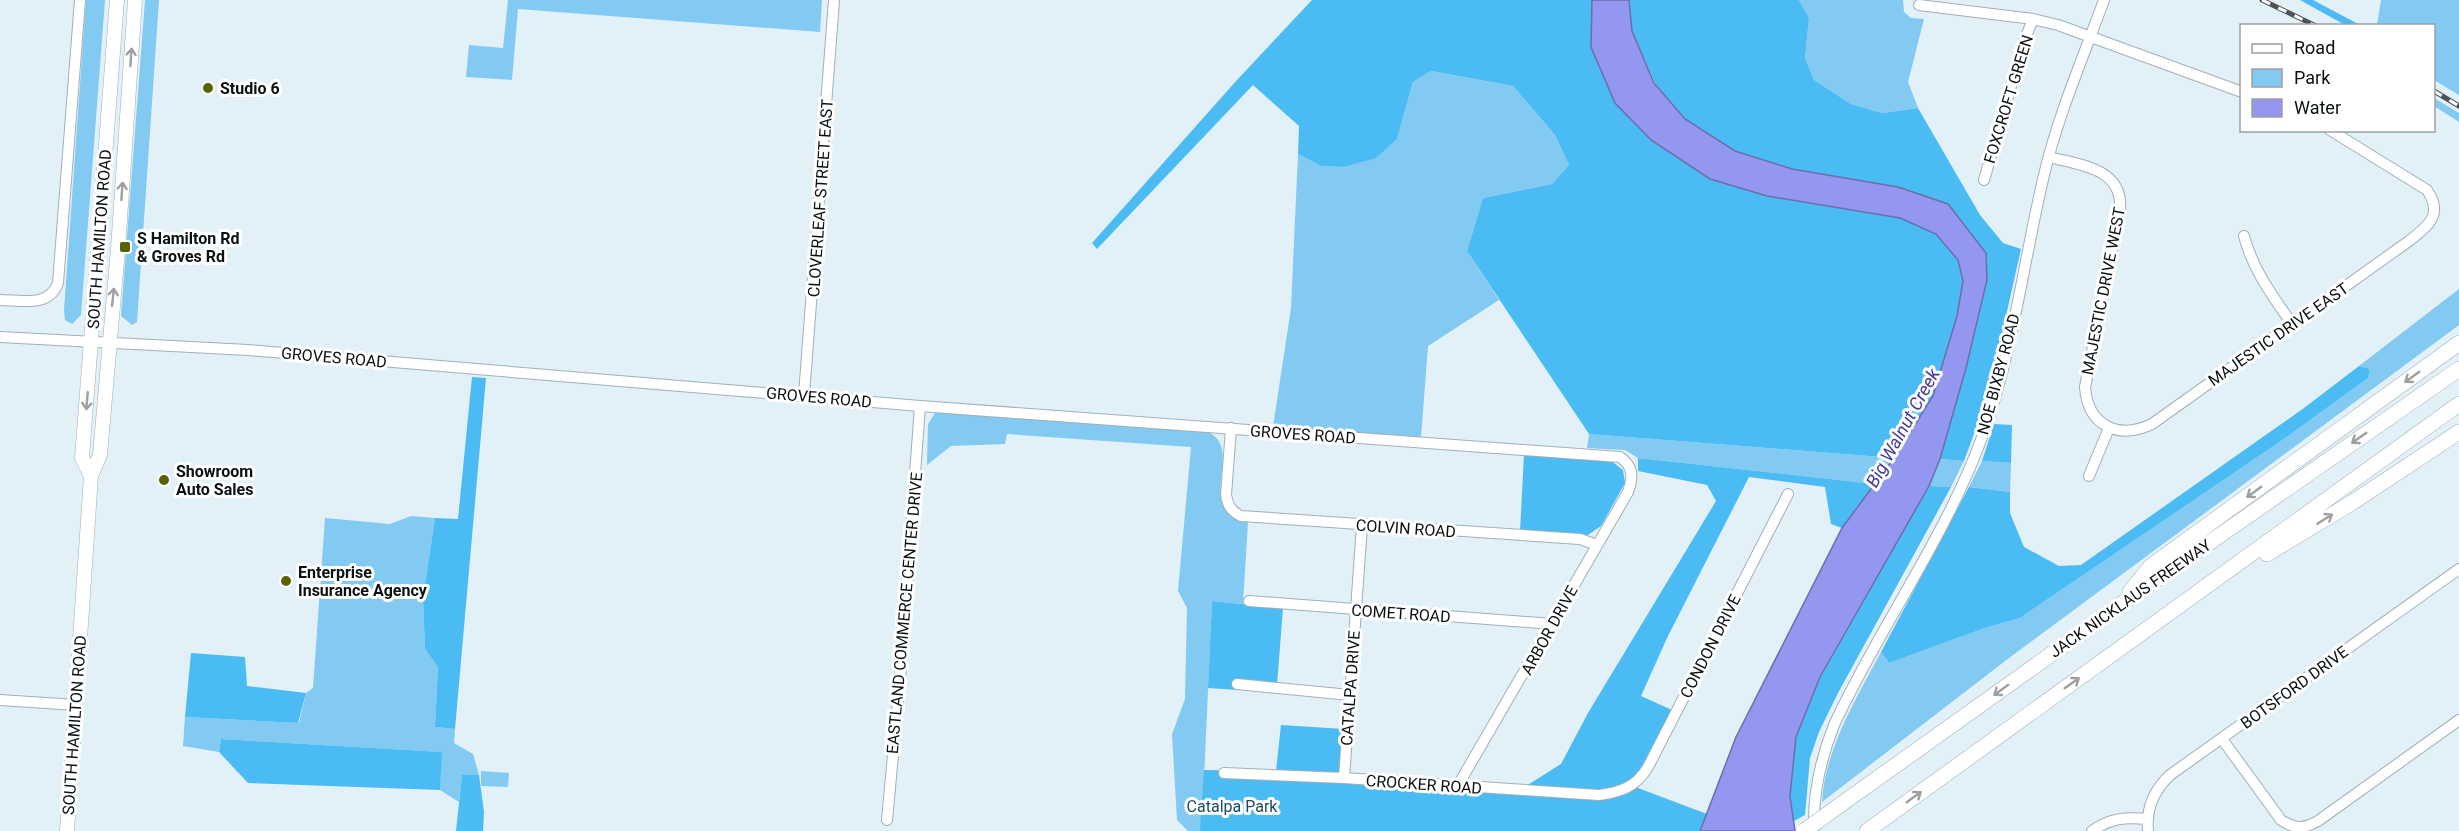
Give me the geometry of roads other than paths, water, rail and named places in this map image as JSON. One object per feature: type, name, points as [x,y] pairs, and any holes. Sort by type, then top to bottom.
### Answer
[{"type":"highway","points":[[2117,607],[2151,566],[2459,343]]},
{"type":"highway","name":"JACK NICKLAUS FREEWAY","points":[[1804,831],[2117,607],[2459,369]]},
{"type":"highway","points":[[1867,831],[2459,404]]},
{"type":"highway","points":[[2168,616],[2353,502],[2459,432]]},
{"type":"main road","name":"SOUTH HAMILTON ROAD","points":[[91,476],[82,458],[117,0]]},
{"type":"main road","name":"SOUTH HAMILTON ROAD","points":[[66,831],[91,476],[100,455],[118,246],[135,0]]},
{"type":"street","points":[[0,300],[33,301],[46,298],[52,294],[58,283],[80,0]]},
{"type":"street","name":"CLOVERLEAF STREET EAST","points":[[804,395],[834,0]]},
{"type":"street","name":"NOE BIXBY ROAD","points":[[1814,831],[1817,782],[1822,757],[1834,725],[1956,497],[1982,439],[2004,363],[2049,157],[2104,0]]},
{"type":"street","points":[[1919,5],[2033,19],[2091,36],[2240,93]]},
{"type":"street","name":"FOXCROFT GREEN","points":[[1984,180],[2023,45],[2033,19]]},
{"type":"street","name":"MAJESTIC DRIVE EAST","points":[[2109,428],[2131,431],[2152,424],[2424,230],[2431,222],[2434,213],[2432,197],[2421,184],[2333,132]]},
{"type":"street","name":"MAJESTIC DRIVE WEST","points":[[2049,157],[2106,174],[2117,185],[2120,193],[2120,209],[2085,387],[2089,406],[2094,416],[2109,428]]},
{"type":"street","points":[[2244,236],[2250,258],[2261,280],[2292,324]]},
{"type":"street","name":"GROVES ROAD","points":[[0,337],[236,349],[920,406],[1615,455],[1626,461],[1632,470]]},
{"type":"street","name":"EASTLAND COMMERCE CENTER DRIVE","points":[[887,820],[920,406]]},
{"type":"street","name":"COLVIN ROAD","points":[[1231,428],[1226,495],[1233,512],[1240,516],[1580,538],[1597,545]]},
{"type":"street","points":[[2089,476],[2109,428]]},
{"type":"street","name":"ARBOR DRIVE","points":[[1457,787],[1628,492],[1632,481],[1632,470]]},
{"type":"street","name":"CONDON DRIVE","points":[[1625,790],[1638,781],[1648,767],[1788,494]]},
{"type":"street","name":"CATALPA DRIVE","points":[[1344,778],[1362,525]]},
{"type":"street","name":"BOTSFORD DRIVE","points":[[2147,819],[2150,806],[2161,784],[2459,570]]},
{"type":"street","name":"COMET ROAD","points":[[1250,602],[1552,624]]},
{"type":"street","points":[[1237,684],[1279,686],[1350,695]]},
{"type":"street","points":[[0,700],[76,705]]},
{"type":"street","points":[[2222,739],[2281,820],[2293,827],[2306,827],[2318,821],[2459,720]]},
{"type":"street","name":"CROCKER ROAD","points":[[1224,773],[1344,778],[1599,795],[1625,790]]},
{"type":"street","points":[[2092,831],[2117,819],[2147,819],[2148,831]]},
{"type":"water","points":[[1592,0],[1629,0],[1632,31],[1654,83],[1685,119],[1735,151],[1792,169],[1898,187],[1948,204],[1986,253],[1987,280],[1966,368],[1940,459],[1929,486],[1820,677],[1796,737],[1790,796],[1795,831],[1700,831],[1736,737],[1842,528],[1894,458],[1933,396],[1957,316],[1963,281],[1958,260],[1936,234],[1900,218],[1767,196],[1710,179],[1651,140],[1615,103],[1591,47]]},
{"type":"railway","points":[[2262,0],[2312,24]]},
{"type":"railway","points":[[2435,92],[2459,106]]},
{"type":"place","name":"Studio 6","points":[[208,88]]},
{"type":"place","name":"S Hamilton Rd & Groves Rd","points":[[125,247]]},
{"type":"place","name":"Showroom Auto Sales","points":[[164,480]]},
{"type":"place","name":"Enterprise Insurance Agency","points":[[286,581]]},
{"type":"water label","name":"Big Walnut Creek","points":[[1903,428]]},
{"type":"park label","name":"Catalpa Park","points":[[1232,806]]}]
